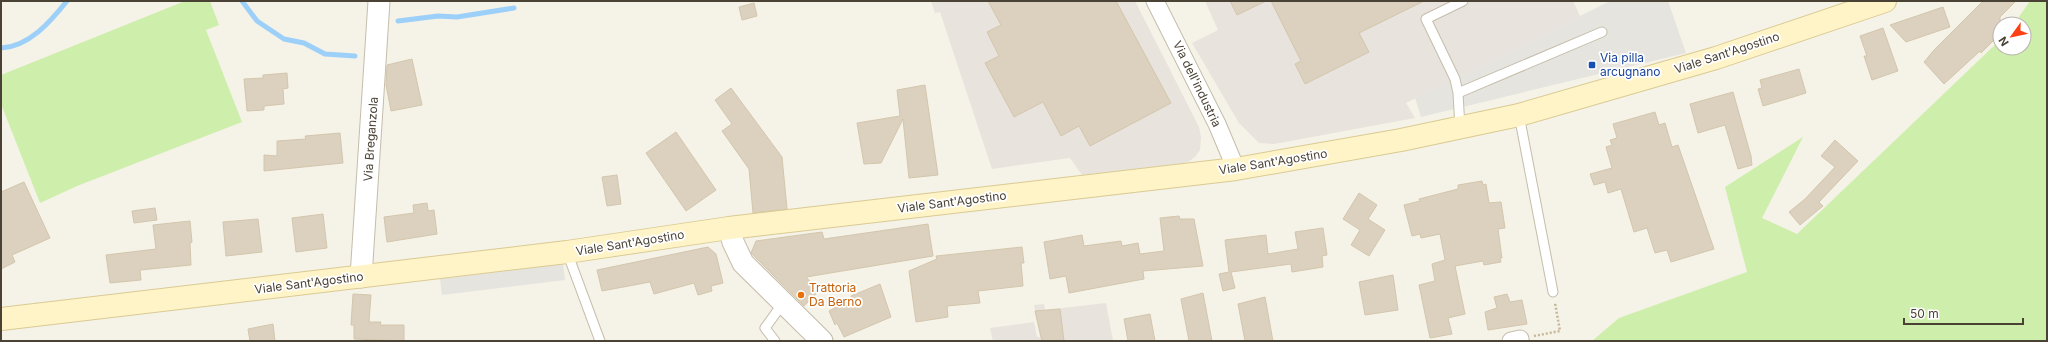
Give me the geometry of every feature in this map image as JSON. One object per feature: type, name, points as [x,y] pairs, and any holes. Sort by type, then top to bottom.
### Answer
[{"type":"main road","name":"Viale Sant'Agostino","points":[[1,319],[567,252],[729,228],[1236,169],[1460,128],[1519,115],[1716,58],[1885,1]]},
{"type":"street","name":"Via Breganzola","points":[[361,276],[379,1]]},
{"type":"street","name":"Via dell'industria","points":[[1155,1],[1217,124],[1236,169]]},
{"type":"street","points":[[729,228],[733,242],[744,263],[822,341]]},
{"type":"lane","points":[[1460,128],[1458,93],[1455,80],[1426,19],[1463,1]]},
{"type":"lane","points":[[1458,93],[1602,32]]},
{"type":"lane","points":[[1519,115],[1553,292]]},
{"type":"lane","points":[[567,252],[600,341]]},
{"type":"lane","points":[[775,341],[765,328],[783,303]]},
{"type":"path","points":[[1515,340],[1560,331],[1553,292]]},
{"type":"shaded area","points":[[931,1],[1135,1],[1199,127],[1201,137],[1200,150],[1195,157],[1188,162],[1082,175],[1070,158],[992,169],[940,12],[935,13]]},
{"type":"shaded area","points":[[1205,1],[1573,1],[1580,16],[1406,103],[1415,118],[1274,144],[1259,143],[1239,123],[1192,43],[1218,30]]},
{"type":"shaded area","points":[[1610,1],[1668,1],[1686,53],[1421,117],[1415,98]]},
{"type":"shaded area","points":[[563,264],[565,280],[442,295],[440,279]]},
{"type":"shaded area","points":[[1106,303],[1113,341],[993,341],[990,328],[1034,322],[1037,337],[1040,337],[1034,305],[1044,304],[1045,310]]},
{"type":"green space","points":[[185,1],[210,1],[219,25],[206,30],[242,122],[77,186],[40,203],[1,104],[1,75]]},
{"type":"green space","points":[[2030,1],[2047,1],[2047,341],[1592,341],[1619,318],[1747,272],[1725,187],[1803,137],[1762,218],[1797,234],[1992,48],[1992,56],[2032,56],[2032,16],[2020,16]]},
{"type":"building","points":[[988,1],[1116,1],[1171,103],[1090,146],[1079,126],[1061,136],[1043,102],[1014,117],[985,63],[999,56],[987,32],[1001,25]]},
{"type":"building","points":[[1230,1],[1266,1],[1237,15]]},
{"type":"building","points":[[1271,1],[1424,1],[1359,33],[1369,52],[1305,84],[1295,64],[1301,61]]},
{"type":"building","points":[[1983,1],[2016,1],[2001,16],[1992,16],[1992,42],[1944,84],[1924,62]]},
{"type":"building","points":[[754,3],[757,16],[742,20],[739,7]]},
{"type":"building","points":[[1943,7],[1950,27],[1906,42],[1890,25]]},
{"type":"building","points":[[1883,28],[1898,71],[1872,80],[1864,56],[1867,56],[1860,36]]},
{"type":"building","points":[[412,59],[422,105],[391,111],[386,85],[387,65]]},
{"type":"building","points":[[1799,69],[1806,93],[1763,106],[1758,89],[1762,88],[1760,80]]},
{"type":"building","points":[[287,73],[288,88],[283,89],[284,104],[264,106],[264,110],[247,111],[244,79],[263,78],[263,75]]},
{"type":"building","points":[[925,85],[938,175],[909,178],[903,119],[881,163],[864,164],[857,123],[900,116],[897,90]]},
{"type":"building","points":[[731,88],[782,157],[787,209],[753,213],[749,169],[722,131],[732,124],[715,100]]},
{"type":"building","points":[[1733,92],[1751,156],[1752,165],[1738,169],[1725,125],[1698,133],[1690,104]]},
{"type":"building","points":[[1655,112],[1659,125],[1665,123],[1672,147],[1678,145],[1714,249],[1671,262],[1667,250],[1655,253],[1647,228],[1634,232],[1621,189],[1608,193],[1605,182],[1594,185],[1590,174],[1612,168],[1606,147],[1612,145],[1610,140],[1617,138],[1613,124]]},
{"type":"building","points":[[676,132],[716,190],[686,211],[646,153]]},
{"type":"building","points":[[340,133],[343,163],[264,171],[264,155],[277,156],[277,141],[306,139],[305,136]]},
{"type":"building","points":[[1835,140],[1858,161],[1819,202],[1823,206],[1800,225],[1789,212],[1805,199],[1835,167],[1821,156]]},
{"type":"building","points":[[617,175],[621,204],[607,206],[602,177]]},
{"type":"building","points":[[1482,181],[1483,185],[1486,184],[1489,203],[1501,202],[1505,228],[1498,229],[1502,258],[1500,258],[1501,262],[1484,265],[1483,261],[1455,266],[1465,314],[1448,318],[1452,334],[1430,338],[1419,285],[1435,281],[1432,264],[1445,260],[1440,234],[1421,238],[1420,234],[1412,236],[1404,205],[1420,201],[1419,199],[1458,189],[1458,185]]},
{"type":"building","points":[[24,182],[50,238],[12,255],[15,262],[1,269],[1,192]]},
{"type":"building","points":[[1359,193],[1377,205],[1368,219],[1385,230],[1369,256],[1351,245],[1360,230],[1343,219]]},
{"type":"building","points":[[427,203],[428,211],[434,210],[437,234],[387,242],[384,217],[414,213],[413,205]]},
{"type":"building","points":[[155,208],[157,220],[134,223],[132,211]]},
{"type":"building","points":[[323,214],[327,248],[296,252],[292,218]]},
{"type":"building","points":[[1179,216],[1180,219],[1194,219],[1203,266],[1143,271],[1144,279],[1069,293],[1066,276],[1050,279],[1044,242],[1082,235],[1084,246],[1121,241],[1122,246],[1138,243],[1140,254],[1164,251],[1160,218]]},
{"type":"building","points":[[258,219],[262,252],[226,256],[223,222]]},
{"type":"building","points":[[190,221],[192,242],[190,243],[191,265],[140,270],[141,280],[110,283],[106,255],[156,249],[153,225]]},
{"type":"building","points":[[928,224],[933,256],[806,277],[819,291],[804,306],[751,253],[756,241],[822,232],[824,239]]},
{"type":"building","points":[[1323,228],[1327,255],[1322,256],[1323,267],[1292,272],[1291,264],[1231,272],[1235,288],[1223,291],[1219,274],[1229,272],[1225,240],[1266,235],[1268,254],[1298,249],[1295,232]]},
{"type":"building","points":[[708,247],[716,254],[723,283],[711,286],[712,291],[698,295],[694,283],[654,294],[650,282],[602,291],[597,270]]},
{"type":"building","points":[[1022,247],[1024,263],[1021,263],[1023,286],[978,291],[980,303],[947,306],[948,317],[916,322],[909,271],[937,259],[936,256]]},
{"type":"building","points":[[1393,275],[1398,310],[1365,315],[1359,282]]},
{"type":"building","points":[[880,284],[891,317],[844,337],[837,323],[835,325],[829,311],[852,298],[851,296]]},
{"type":"building","points":[[1203,293],[1212,341],[1189,341],[1181,299]]},
{"type":"building","points":[[353,294],[371,295],[369,322],[381,322],[380,325],[404,325],[404,341],[354,339],[354,325],[351,325]]},
{"type":"building","points":[[1507,294],[1510,302],[1522,300],[1527,324],[1488,330],[1485,312],[1497,308],[1494,297]]},
{"type":"building","points":[[1265,297],[1273,341],[1245,341],[1238,304]]},
{"type":"building","points":[[1060,309],[1064,341],[1042,341],[1035,311]]},
{"type":"building","points":[[1150,314],[1155,341],[1128,341],[1124,319]]},
{"type":"building","points":[[273,324],[275,341],[250,341],[248,329]]},
{"type":"waterway","points":[[1,48],[11,47],[30,38],[54,17],[67,1]]},
{"type":"waterway","points":[[242,1],[257,21],[284,39],[304,43],[325,54],[355,56]]},
{"type":"waterway","points":[[398,21],[438,16],[457,17],[514,8]]},
{"type":"place","name":"Via pilla arcugnano","points":[[1592,65]]},
{"type":"place","name":"Trattoria Da Berno","points":[[801,295]]}]
